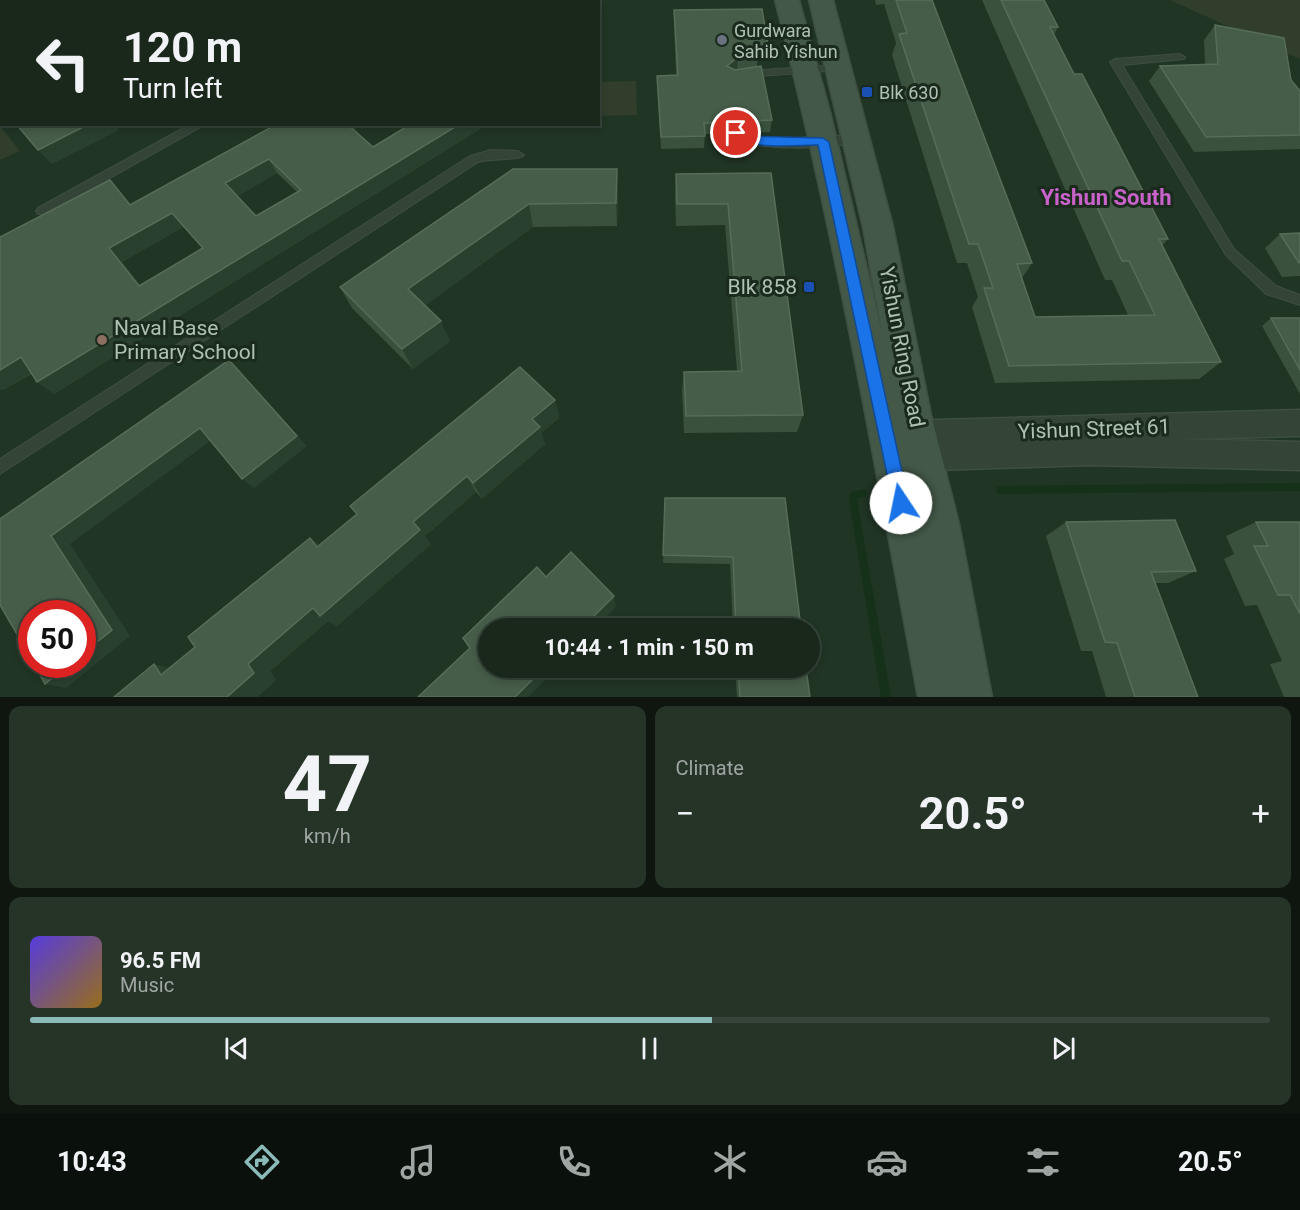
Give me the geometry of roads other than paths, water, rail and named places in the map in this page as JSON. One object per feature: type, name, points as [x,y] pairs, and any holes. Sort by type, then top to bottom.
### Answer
[{"type":"main road","name":"Yishun Ring Road","points":[[787,0],[807,70],[823,142],[906,445],[940,524],[971,697]]},
{"type":"main road","name":"Yishun Ring Road","points":[[821,0],[836,68],[878,227],[939,697]]},
{"type":"street","name":"Yishun Street 61","points":[[906,445],[1300,423]]},
{"type":"street","name":"Yishun Street 61","points":[[906,445],[1300,456]]},
{"type":"lane","points":[[1180,57],[1115,62],[1230,252],[1271,290],[1300,300]]},
{"type":"lane","points":[[734,75],[836,68]]},
{"type":"lane","points":[[42,211],[197,126]]},
{"type":"lane","points":[[736,133],[745,140],[823,142],[855,139]]},
{"type":"lane","points":[[0,467],[474,159],[491,154],[518,155]]},
{"type":"waterway","points":[[1000,490],[1300,487]]},
{"type":"waterway","points":[[863,493],[854,495],[853,499],[886,697]]},
{"type":"place","name":"Gurdwara Sahib Yishun","points":[[722,40]]},
{"type":"place","name":"Blk 630","points":[[867,92]]},
{"type":"place","name":"Blk 858","points":[[809,287]]},
{"type":"place","name":"Naval Base Primary School","points":[[102,340]]},
{"type":"district","name":"Yishun South","points":[[1106,197]]}]
